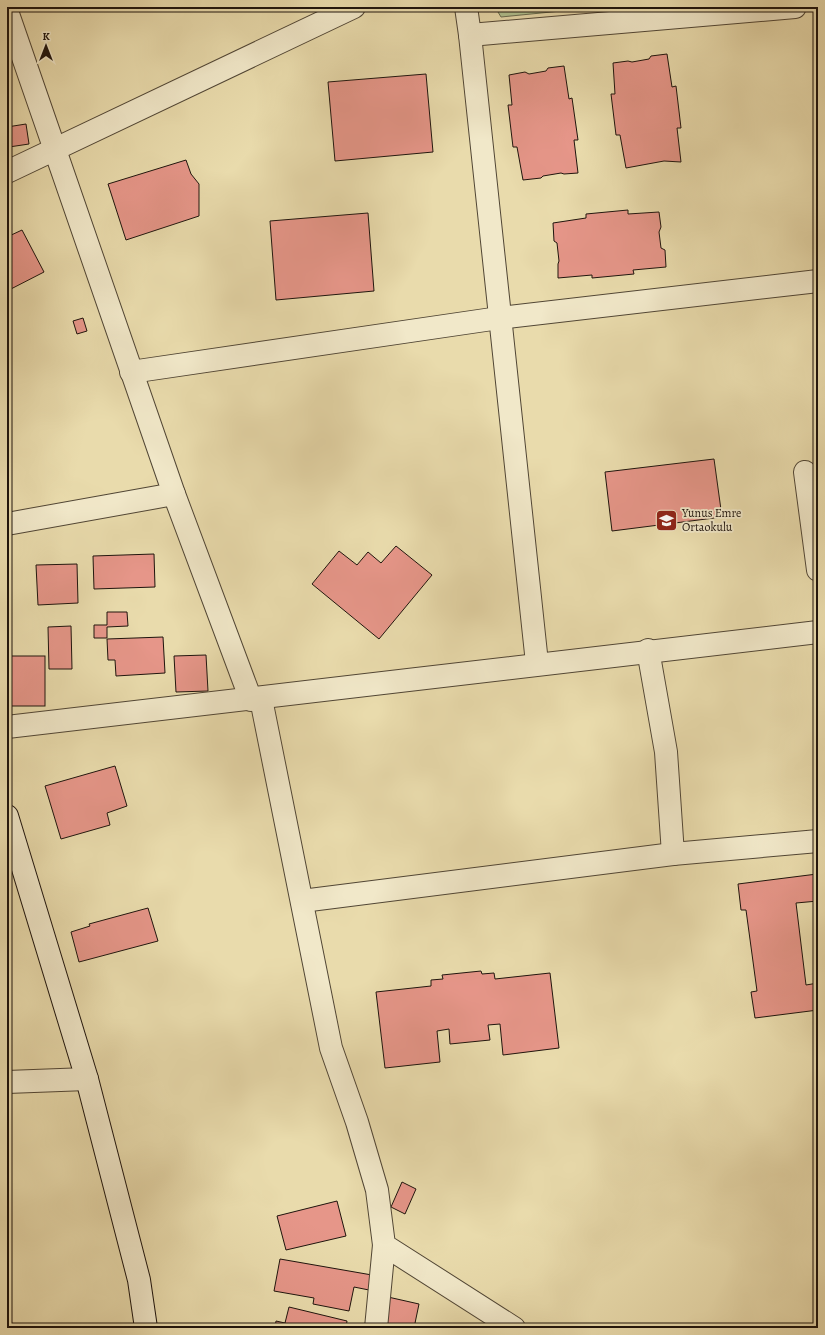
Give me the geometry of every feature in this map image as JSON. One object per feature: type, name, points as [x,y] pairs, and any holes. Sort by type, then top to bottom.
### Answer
[{"type":"street","points":[[7,172],[354,7]]},
{"type":"street","points":[[466,7],[537,663]]},
{"type":"street","points":[[470,35],[796,7]]},
{"type":"street","points":[[7,11],[174,494],[256,700],[302,901],[332,1048],[358,1122],[378,1190],[384,1245],[376,1328]]},
{"type":"street","points":[[131,372],[499,318],[818,281]]},
{"type":"street","points":[[805,472],[818,570]]},
{"type":"street","points":[[7,524],[174,494]]},
{"type":"street","points":[[7,727],[256,700],[537,663],[818,632]]},
{"type":"street","points":[[648,650],[666,752],[673,854]]},
{"type":"street","points":[[7,816],[87,1079],[139,1280],[146,1328]]},
{"type":"street","points":[[302,901],[673,854],[818,841]]},
{"type":"street","points":[[7,1082],[87,1079]]},
{"type":"street","points":[[384,1245],[514,1328]]},
{"type":"green space","points":[[495,7],[601,7],[501,17]]},
{"type":"building","points":[[667,54],[672,87],[676,86],[681,128],[677,128],[681,162],[664,161],[626,168],[620,135],[616,135],[611,94],[615,94],[613,63],[628,61],[632,62],[649,59],[651,56]]},
{"type":"building","points":[[564,66],[569,99],[572,98],[578,140],[574,140],[578,173],[561,173],[543,176],[541,178],[523,180],[517,147],[513,147],[508,105],[512,105],[509,75],[525,72],[529,74],[546,71],[548,68]]},
{"type":"building","points":[[426,74],[433,152],[335,161],[328,82]]},
{"type":"building","points":[[26,124],[29,144],[9,147],[7,127]]},
{"type":"building","points":[[186,160],[191,174],[199,184],[199,216],[126,240],[108,184]]},
{"type":"building","points":[[628,210],[628,214],[659,212],[661,248],[665,250],[666,267],[633,270],[634,274],[592,278],[592,275],[558,278],[559,261],[557,243],[554,241],[553,223],[586,218],[586,214]]},
{"type":"building","points":[[368,213],[374,291],[276,300],[270,221]]},
{"type":"building","points":[[22,230],[44,272],[7,291],[7,237]]},
{"type":"building","points":[[83,318],[87,331],[77,334],[73,321]]},
{"type":"building","points":[[714,459],[722,517],[612,531],[605,472]]},
{"type":"building","points":[[396,546],[432,575],[379,639],[312,584],[339,551],[357,565],[368,552],[381,563]]},
{"type":"building","points":[[154,554],[155,587],[94,589],[93,556]]},
{"type":"building","points":[[77,564],[78,603],[38,605],[36,565]]},
{"type":"building","points":[[107,612],[127,612],[128,626],[107,627],[107,638],[94,638],[94,625],[107,625]]},
{"type":"building","points":[[71,626],[72,669],[49,669],[48,627]]},
{"type":"building","points":[[163,637],[165,673],[116,676],[115,660],[108,660],[107,639]]},
{"type":"building","points":[[206,655],[208,691],[176,692],[174,656]]},
{"type":"building","points":[[7,656],[45,656],[45,706],[7,706]]},
{"type":"building","points":[[115,766],[127,806],[107,813],[110,825],[61,839],[45,786]]},
{"type":"building","points":[[817,874],[818,901],[796,903],[806,985],[818,983],[818,1010],[755,1018],[751,992],[757,991],[746,910],[741,910],[738,884]]},
{"type":"building","points":[[148,908],[158,941],[79,962],[71,932],[90,926],[89,924]]},
{"type":"building","points":[[481,971],[482,974],[494,973],[495,979],[550,973],[559,1048],[503,1055],[500,1024],[488,1025],[490,1040],[450,1044],[449,1029],[437,1031],[440,1062],[385,1068],[376,992],[431,986],[431,980],[443,979],[442,975]]},
{"type":"building","points":[[402,1182],[416,1189],[405,1214],[391,1207]]},
{"type":"building","points":[[337,1201],[346,1236],[286,1250],[277,1216]]},
{"type":"building","points":[[280,1259],[372,1275],[369,1290],[354,1287],[349,1311],[313,1304],[314,1298],[274,1291]]},
{"type":"building","points":[[388,1297],[419,1304],[414,1328],[381,1328]]},
{"type":"building","points":[[289,1307],[347,1321],[346,1328],[275,1328],[276,1321],[285,1323]]},
{"type":"place","name":"Yunus Emre Ortaokulu","points":[[666,520]]}]
